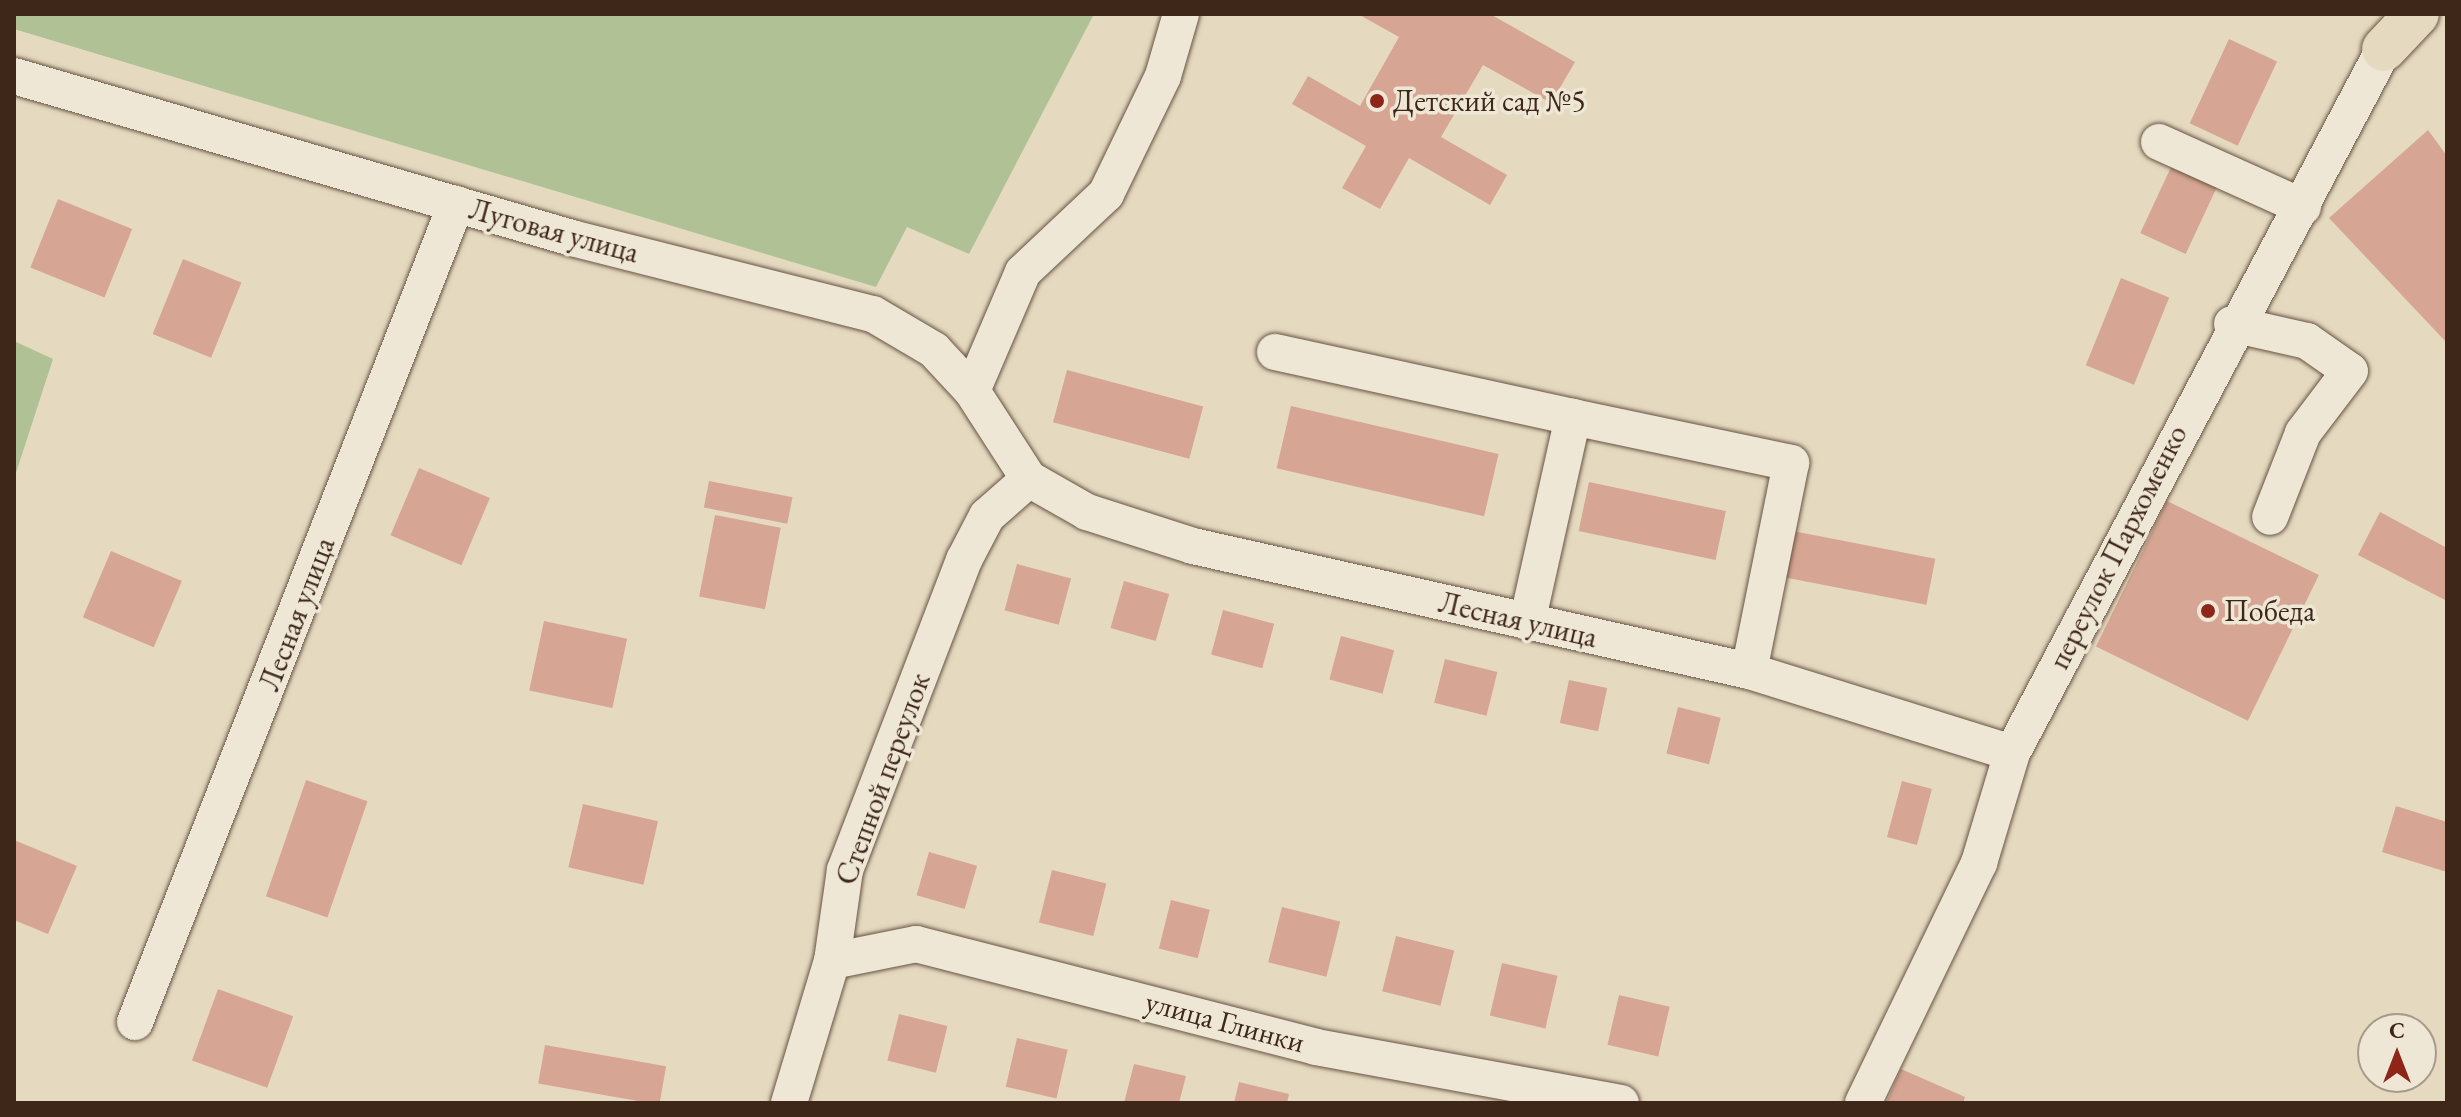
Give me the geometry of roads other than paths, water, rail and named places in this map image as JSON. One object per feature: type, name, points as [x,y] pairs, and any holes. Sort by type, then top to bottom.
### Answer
[{"type":"main road","name":"переулок Пархоменко","points":[[2389,32],[2417,14]]},
{"type":"street","points":[[972,391],[1023,272],[1106,194],[1163,76],[1181,14]]},
{"type":"street","name":"переулок Пархоменко","points":[[1863,1103],[1979,863],[2012,753],[2232,324],[2303,207],[2389,32]]},
{"type":"street","name":"Луговая улица","points":[[14,76],[456,204],[873,314],[934,350],[972,391],[1029,479]]},
{"type":"street","points":[[2159,142],[2303,207]]},
{"type":"street","name":"Лесная улица","points":[[135,1022],[456,204]]},
{"type":"street","points":[[2232,324],[2307,341],[2350,371],[2303,433],[2270,517]]},
{"type":"street","points":[[1275,352],[1791,463],[1749,671]]},
{"type":"street","points":[[1527,622],[1573,417]]},
{"type":"street","name":"Лесная улица","points":[[1029,479],[1087,512],[1193,546],[1749,671],[2012,753]]},
{"type":"street","name":"Степной переулок","points":[[789,1103],[832,961],[845,870],[964,560],[987,516],[1029,479]]},
{"type":"street","name":"улица Глинки","points":[[832,961],[916,944],[1316,1047],[1621,1103]]},
{"type":"place","name":"Детский сад №5","points":[[1377,101]]},
{"type":"place","name":"Победа","points":[[2208,611]]}]
